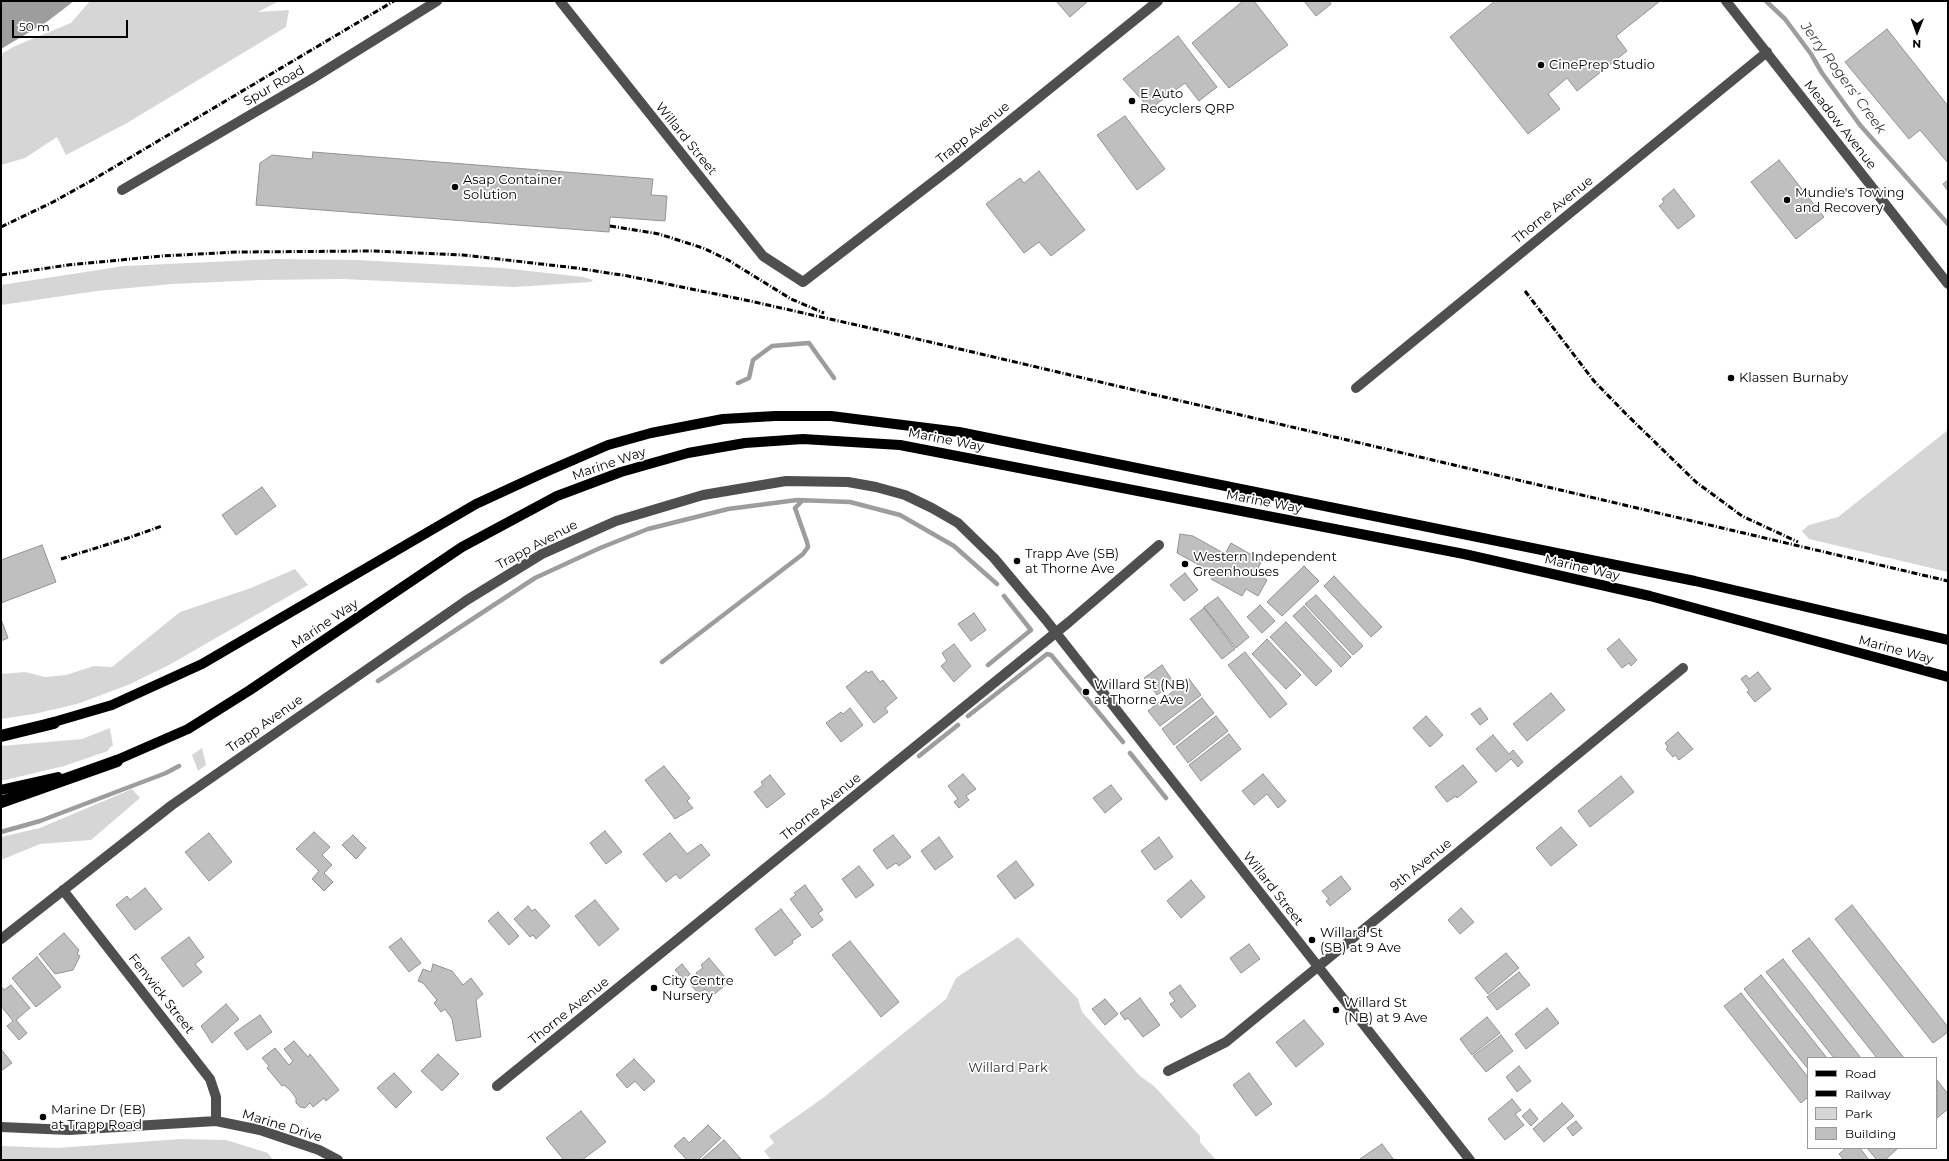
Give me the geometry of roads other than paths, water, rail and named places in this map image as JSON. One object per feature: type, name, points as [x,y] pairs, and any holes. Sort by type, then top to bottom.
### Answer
[{"type":"highway","points":[[1,736],[54,723]]},
{"type":"highway","points":[[1,802],[117,761]]},
{"type":"main road","name":"Marine Way","points":[[1,729],[54,723],[112,705],[202,664],[476,504],[608,445],[651,433],[723,420],[775,416],[831,416],[959,432],[1695,581],[1948,640]]},
{"type":"main road","name":"Marine Way","points":[[1,790],[117,761],[188,729],[250,690],[462,547],[557,496],[621,472],[688,453],[745,443],[803,439],[900,444],[1464,554],[1650,596],[1948,677]]},
{"type":"street","name":"Spur Road","points":[[122,190],[310,80],[437,1]]},
{"type":"street","name":"Willard Street","points":[[560,1],[763,256],[803,282]]},
{"type":"street","name":"Trapp Avenue","points":[[803,282],[955,165],[1158,1]]},
{"type":"street","name":"Meadow Avenue","points":[[1726,1],[1948,284]]},
{"type":"street","name":"Thorne Avenue","points":[[1356,388],[1767,52]]},
{"type":"street","name":"Trapp Avenue","points":[[1,939],[172,805],[467,600],[503,577],[542,554],[610,524],[703,495],[786,481],[816,480],[848,482],[905,495],[932,508],[958,524],[967,532],[994,558],[1056,633]]},
{"type":"street","name":"Thorne Avenue","points":[[497,1086],[1056,633],[1159,545]]},
{"type":"street","name":"Willard Street","points":[[1056,633],[1470,1160]]},
{"type":"street","name":"9th Avenue","points":[[1168,1071],[1226,1042],[1683,668]]},
{"type":"street","name":"Fenwick Street","points":[[63,890],[210,1079],[216,1097],[216,1121]]},
{"type":"street","name":"Marine Drive","points":[[1,1127],[69,1130],[216,1121],[241,1125],[281,1136],[319,1150],[338,1160]]},
{"type":"waterway","name":"Jerry Rogers' Creek","points":[[1766,1],[1785,19],[1860,125],[1948,224]]},
{"type":"waterway","points":[[738,383],[749,378],[753,360],[772,346],[809,343],[834,378]]},
{"type":"waterway","points":[[378,681],[535,578],[600,548],[648,529],[728,509],[797,500],[850,502],[900,515],[954,546],[997,584]]},
{"type":"waterway","points":[[662,662],[803,554],[808,547],[795,508],[802,501]]},
{"type":"waterway","points":[[988,665],[1031,630],[1004,596]]},
{"type":"waterway","points":[[968,716],[1047,654],[1051,655],[1123,742]]},
{"type":"waterway","points":[[919,756],[958,725]]},
{"type":"waterway","points":[[1130,753],[1166,798]]},
{"type":"waterway","points":[[1,832],[40,821],[166,773],[179,766]]},
{"type":"railway","points":[[1,227],[53,202],[89,182],[394,1]]},
{"type":"railway","points":[[610,226],[659,234],[703,248],[728,260],[791,299],[824,313]]},
{"type":"railway","points":[[1,275],[68,265],[162,256],[236,252],[373,251],[463,255],[576,268],[628,276],[750,301],[883,331],[1948,581]]},
{"type":"railway","points":[[1525,291],[1594,381],[1696,482],[1742,516],[1798,542]]},
{"type":"railway","points":[[61,559],[162,526]]},
{"type":"place","name":"CinePrep Studio","points":[[1541,65]]},
{"type":"place","name":"E Auto Recyclers QRP","points":[[1132,101]]},
{"type":"place","name":"Asap Container Solution","points":[[455,187]]},
{"type":"place","name":"Mundie's Towing and Recovery","points":[[1787,200]]},
{"type":"place","name":"Klassen Burnaby","points":[[1731,378]]},
{"type":"place","name":"Trapp Ave (SB) at Thorne Ave","points":[[1017,561]]},
{"type":"place","name":"Western Independent Greenhouses","points":[[1185,564]]},
{"type":"place","name":"Willard St (NB) at Thorne Ave","points":[[1086,692]]},
{"type":"place","name":"Willard St (SB) at 9 Ave","points":[[1312,940]]},
{"type":"place","name":"City Centre Nursery","points":[[654,988]]},
{"type":"place","name":"Willard St (NB) at 9 Ave","points":[[1336,1010]]},
{"type":"place","name":"Marine Dr (EB) at Trapp Road","points":[[43,1117]]},
{"type":"park label","name":"Willard Park","points":[[1008,1068]]}]
